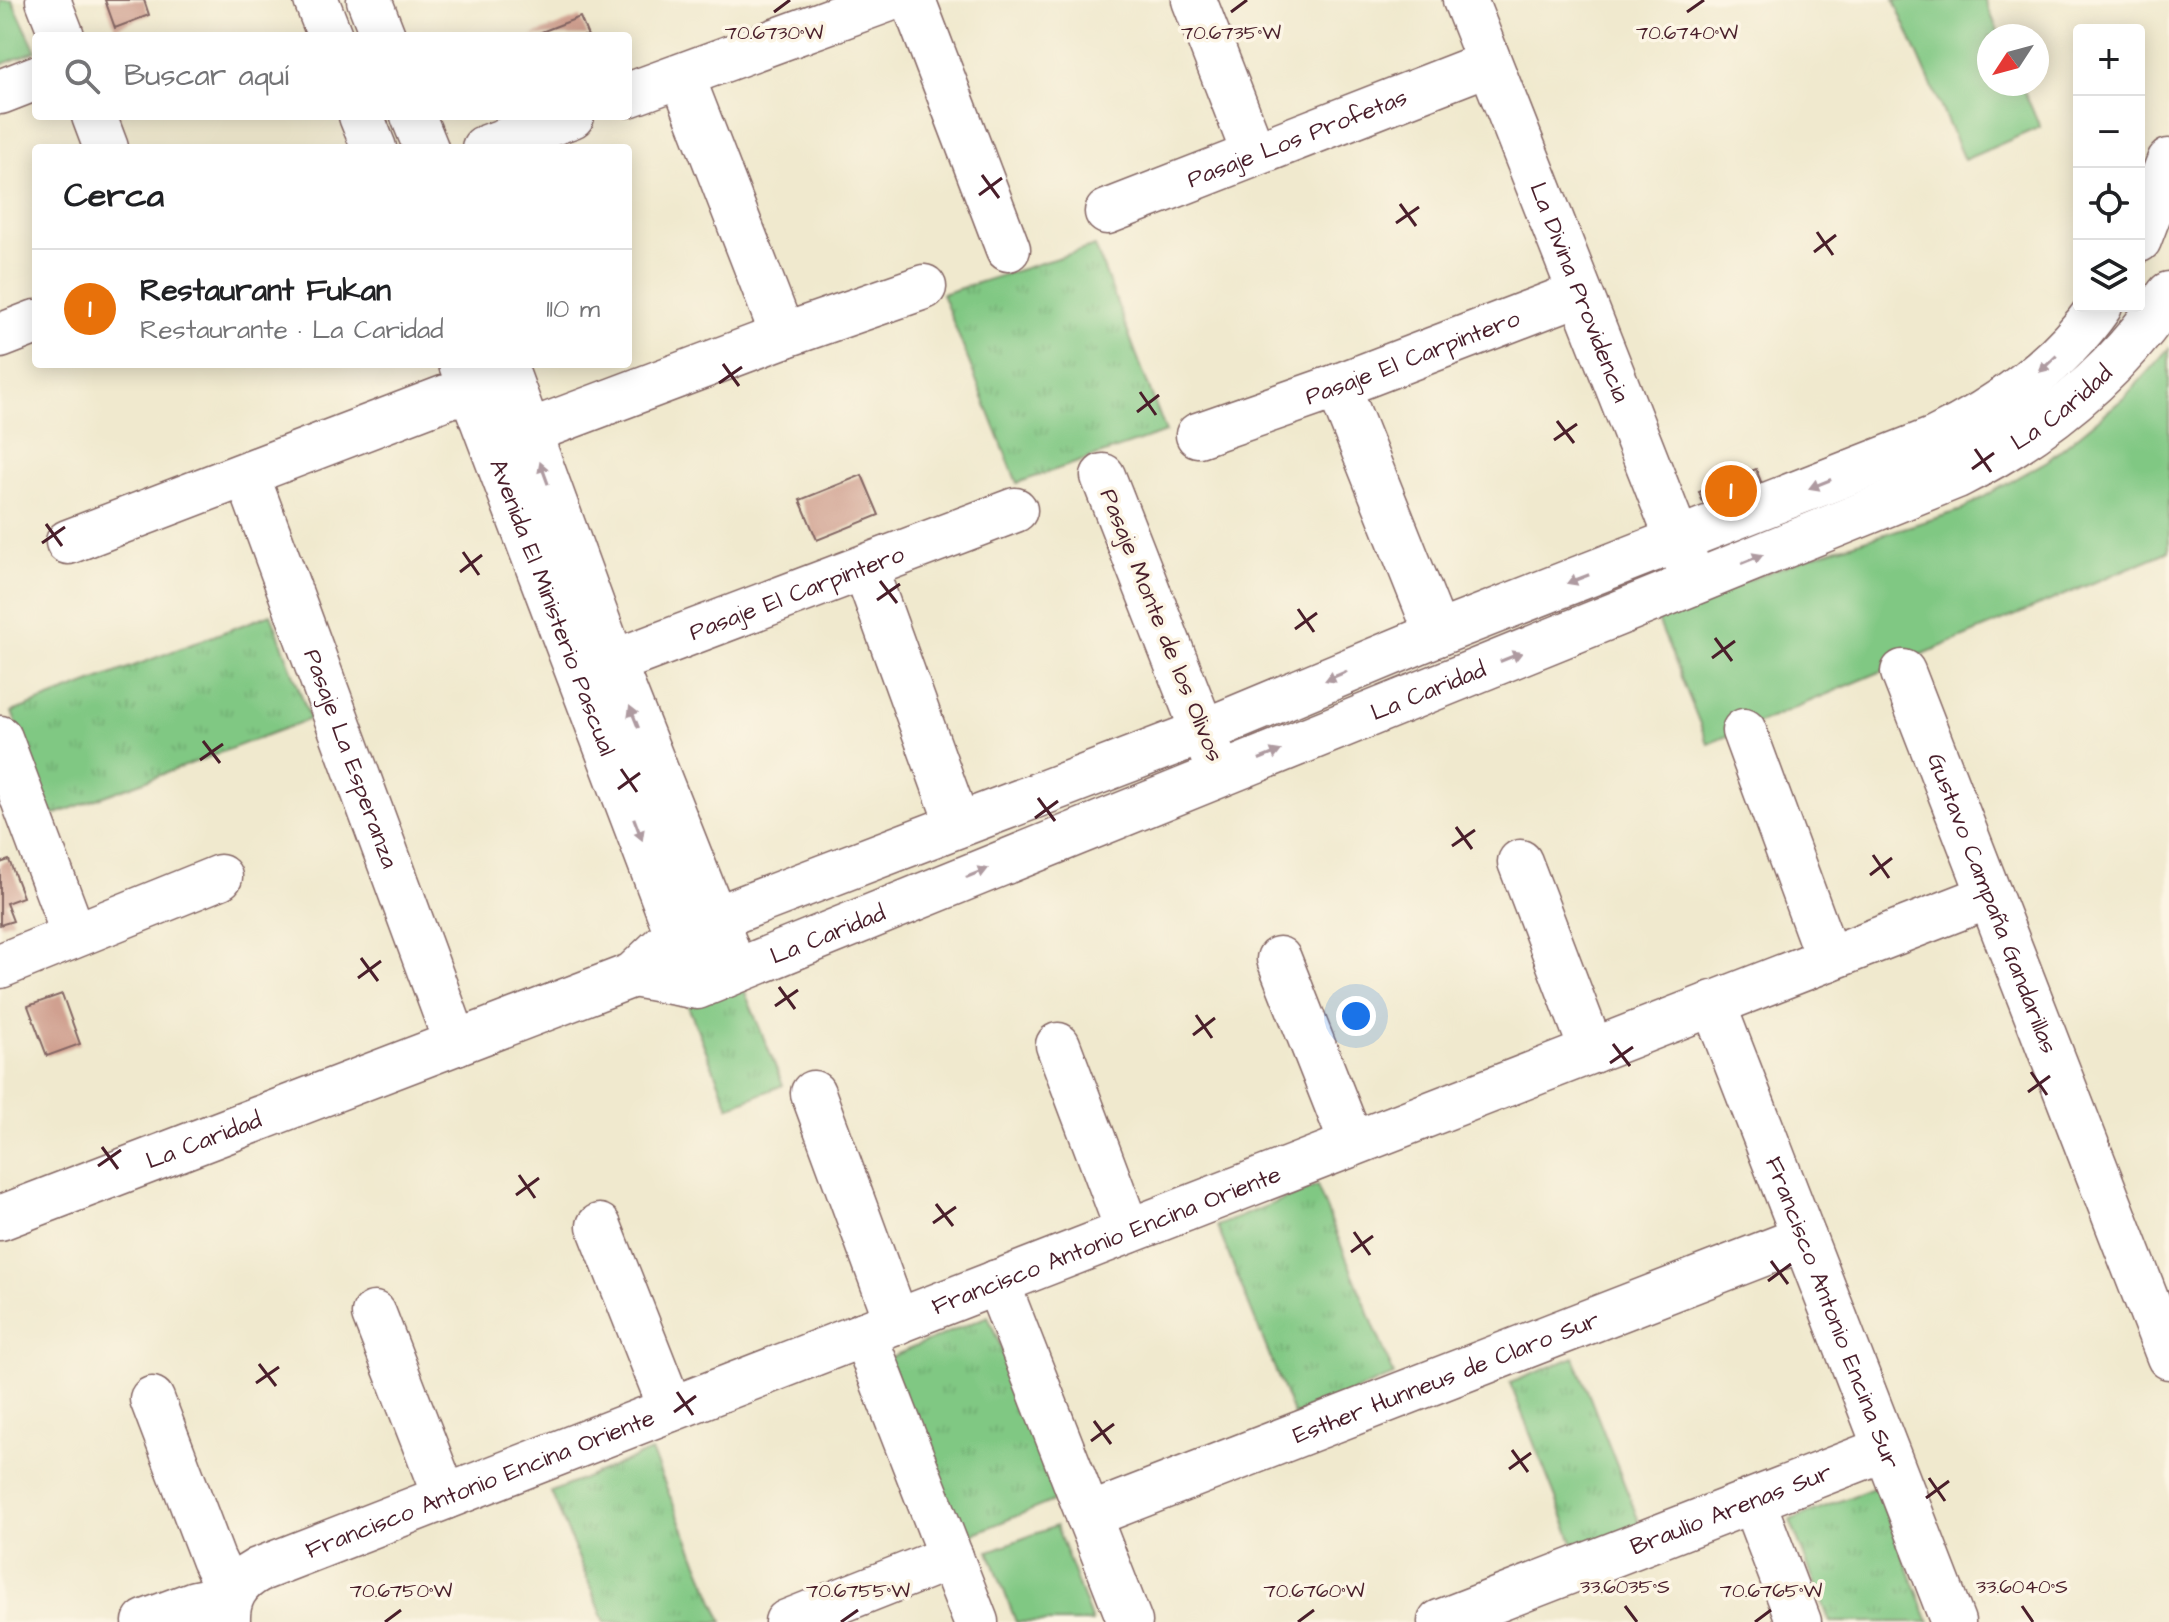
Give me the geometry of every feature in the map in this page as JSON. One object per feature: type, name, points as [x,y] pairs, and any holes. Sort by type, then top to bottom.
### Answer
[{"type":"street","points":[[48,0],[60,32]]},
{"type":"street","points":[[316,0],[328,32]]},
{"type":"street","points":[[369,0],[381,32]]},
{"type":"street","points":[[632,94],[682,76],[836,9],[887,0]]},
{"type":"street","points":[[913,0],[1008,249]]},
{"type":"street","points":[[1194,0],[1254,154]]},
{"type":"street","name":"La Divina Providencia","points":[[1465,0],[1695,583]]},
{"type":"street","name":"Pasaje Los Profetas","points":[[1107,212],[1489,63]]},
{"type":"street","points":[[682,76],[783,336]]},
{"type":"street","points":[[0,92],[32,80]]},
{"type":"street","points":[[96,120],[104,144]]},
{"type":"street","points":[[363,120],[372,144]]},
{"type":"street","points":[[415,120],[424,144]]},
{"type":"street","points":[[495,144],[561,120]]},
{"type":"street","points":[[2145,224],[2169,161]]},
{"type":"street","points":[[511,439],[783,336],[924,287]]},
{"type":"street","name":"Pasaje El Carpintero","points":[[1198,435],[1338,386],[1580,293]]},
{"type":"street","name":"La Caridad","points":[[716,979],[1957,476],[1993,458],[2064,410],[2131,345],[2169,294]]},
{"type":"street","name":"La Caridad","points":[[0,1218],[633,975],[696,927],[1202,732],[1437,634],[1935,439],[1971,421],[2038,375],[2067,347],[2095,312]]},
{"type":"street","points":[[0,336],[32,324]]},
{"type":"street","points":[[68,542],[247,475],[478,372]]},
{"type":"street","name":"Avenida El Ministerio Pascual","points":[[478,372],[511,439],[716,979]]},
{"type":"street","points":[[1338,386],[1437,634]]},
{"type":"street","name":"Pasaje La Esperanza","points":[[247,475],[456,1043]]},
{"type":"street","name":"Pasaje Monte de los Olivos","points":[[1103,476],[1221,775]]},
{"type":"street","name":"Pasaje El Carpintero","points":[[596,669],[1015,510]]},
{"type":"street","points":[[865,568],[958,825]]},
{"type":"street","name":"Gustavo Campaña Gandarillas","points":[[1903,672],[2169,1357]]},
{"type":"street","points":[[1744,731],[1828,959]]},
{"type":"street","points":[[0,738],[74,935]]},
{"type":"street","points":[[897,849],[914,899]]},
{"type":"street","points":[[1520,862],[1592,1051]]},
{"type":"street","points":[[0,966],[220,877]]},
{"type":"street","name":"Francisco Antonio Encina Oriente","points":[[229,1609],[246,1576],[258,1570],[1990,896]]},
{"type":"street","points":[[1279,959],[1352,1144]]},
{"type":"street","points":[[633,975],[716,979]]},
{"type":"street","name":"Francisco Antonio Encina Sur","points":[[1713,1003],[1953,1622]]},
{"type":"street","points":[[1058,1045],[1128,1231]]},
{"type":"street","points":[[813,1093],[880,1328],[951,1557],[976,1622]]},
{"type":"street","points":[[599,1226],[671,1409]]},
{"type":"street","name":"Esther Hunneus de Claro Sur","points":[[1088,1516],[1804,1238]]},
{"type":"street","points":[[997,1282],[1130,1622]]},
{"type":"street","points":[[374,1314],[445,1497]]},
{"type":"street","points":[[145,1622],[195,1603],[229,1609],[152,1399]]},
{"type":"street","name":"Braulio Arenas Sur","points":[[1440,1622],[1885,1449]]},
{"type":"street","points":[[1753,1501],[1799,1622]]},
{"type":"street","points":[[787,1622],[951,1557]]},
{"type":"green space","points":[[0,0],[12,0],[32,42],[32,53],[0,65]]},
{"type":"green space","points":[[1894,0],[1985,0],[1995,24],[1977,24],[1977,96],[2026,96],[2040,127],[1964,160]]},
{"type":"green space","points":[[1095,246],[1166,432],[1017,483],[942,294]]},
{"type":"green space","points":[[2169,348],[2169,551],[1708,744],[1656,615],[1809,557],[1959,511],[2047,461],[2125,397]]},
{"type":"green space","points":[[271,614],[310,719],[51,816],[12,712]]},
{"type":"green space","points":[[742,985],[783,1085],[729,1107],[688,1006]]},
{"type":"green space","points":[[1317,1186],[1394,1375],[1294,1416],[1217,1226]]},
{"type":"green space","points":[[988,1316],[1063,1497],[963,1538],[888,1358]]},
{"type":"green space","points":[[1574,1357],[1640,1524],[1576,1549],[1510,1383]]},
{"type":"green space","points":[[651,1451],[723,1622],[605,1622],[551,1492]]},
{"type":"green space","points":[[1876,1487],[1929,1622],[1830,1622],[1790,1520]]},
{"type":"green space","points":[[1056,1526],[1092,1622],[1016,1622],[989,1551]]},
{"type":"building","points":[[105,0],[144,0],[149,15],[115,28]]},
{"type":"building","points":[[580,17],[586,32],[541,32]]},
{"type":"building","points":[[1756,469],[1764,490],[1707,513],[1699,492]]},
{"type":"building","points":[[862,475],[879,515],[817,540],[800,500]]},
{"type":"building","points":[[9,860],[23,897],[6,903],[13,921],[0,925],[0,863]]},
{"type":"building","points":[[62,994],[80,1044],[47,1056],[28,1006]]},
{"type":"place","name":"Restaurant Fukan","points":[[1731,491]]}]
